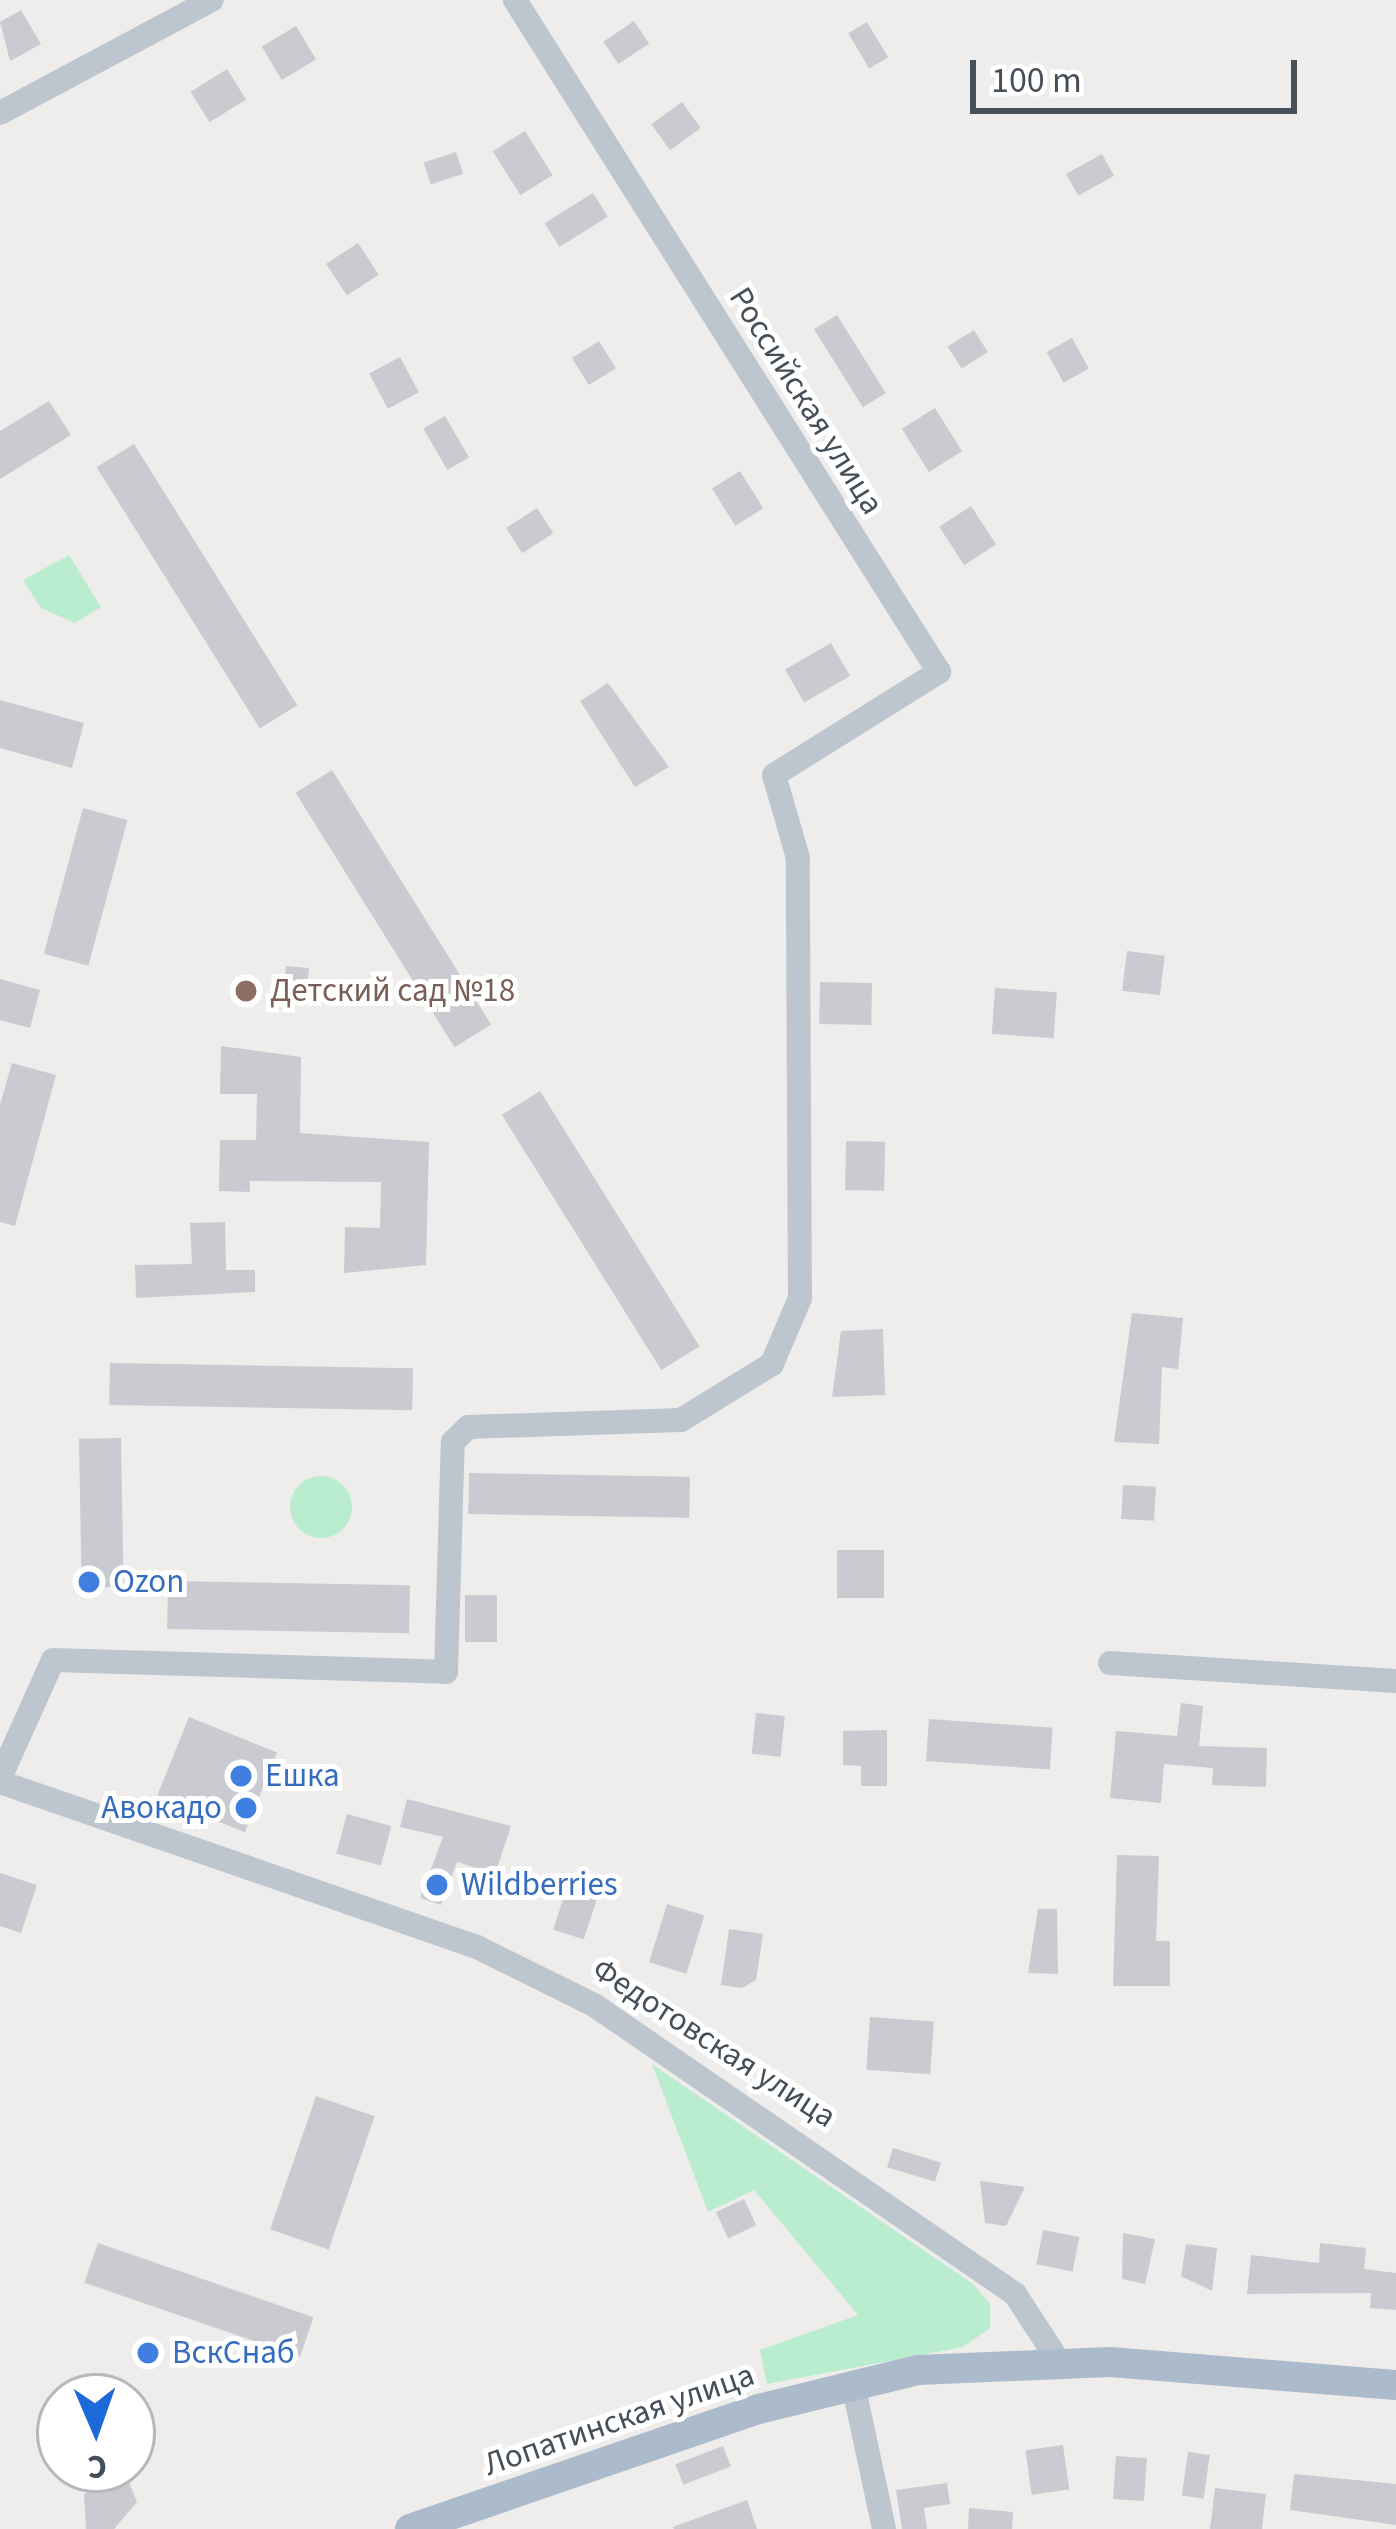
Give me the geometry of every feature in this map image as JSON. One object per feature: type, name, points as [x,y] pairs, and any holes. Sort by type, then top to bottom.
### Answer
[{"type":"main road","points":[[853,2384],[1058,2360],[1396,2385]]},
{"type":"main road","name":"Лопатинская улица","points":[[410,2529],[853,2384]]},
{"type":"street","name":"Российская улица","points":[[0,1780],[53,1660],[446,1672],[453,1442],[468,1427],[681,1420],[772,1364],[800,1298],[798,858],[774,775],[939,672],[515,0]]},
{"type":"street","points":[[0,112],[196,4]]},
{"type":"street","points":[[1110,1663],[1396,1681]]},
{"type":"street","name":"Федотовская улица","points":[[0,1780],[477,1947],[594,2005],[1015,2294],[1058,2360]]},
{"type":"street","points":[[853,2384],[884,2529]]},
{"type":"green space","points":[[69,555],[101,607],[75,623],[41,608],[23,580]]},
{"type":"green space","points":[[321,1476],[343,1485],[352,1507],[343,1529],[321,1538],[299,1529],[290,1507],[299,1485]]},
{"type":"green space","points":[[652,2064],[973,2284],[990,2304],[990,2328],[963,2347],[767,2384],[760,2350],[858,2315],[754,2190],[708,2212]]},
{"type":"building","points":[[21,10],[41,44],[10,61],[0,22]]},
{"type":"building","points":[[634,21],[649,43],[618,64],[603,42]]},
{"type":"building","points":[[867,22],[888,57],[869,68],[848,33]]},
{"type":"building","points":[[296,26],[316,59],[282,80],[262,47]]},
{"type":"building","points":[[227,69],[246,100],[210,122],[191,92]]},
{"type":"building","points":[[682,102],[701,128],[670,150],[651,124]]},
{"type":"building","points":[[525,131],[553,175],[520,195],[493,151]]},
{"type":"building","points":[[456,152],[463,174],[431,184],[424,163]]},
{"type":"building","points":[[1102,154],[1114,176],[1078,196],[1066,174]]},
{"type":"building","points":[[593,193],[608,217],[559,247],[545,223]]},
{"type":"building","points":[[358,243],[379,275],[347,296],[326,264]]},
{"type":"building","points":[[837,315],[886,393],[863,407],[814,329]]},
{"type":"building","points":[[974,330],[988,352],[961,368],[948,346]]},
{"type":"building","points":[[1072,338],[1089,369],[1064,383],[1047,352]]},
{"type":"building","points":[[599,341],[616,368],[589,385],[572,358]]},
{"type":"building","points":[[400,357],[419,392],[388,409],[369,373]]},
{"type":"building","points":[[49,401],[71,435],[0,479],[0,431]]},
{"type":"building","points":[[935,408],[962,451],[929,472],[902,429]]},
{"type":"building","points":[[445,416],[469,458],[447,470],[423,429]]},
{"type":"building","points":[[134,444],[297,705],[260,729],[97,467]]},
{"type":"building","points":[[740,471],[763,508],[735,526],[712,488]]},
{"type":"building","points":[[971,506],[996,545],[964,565],[939,527]]},
{"type":"building","points":[[537,508],[553,533],[522,553],[506,528]]},
{"type":"building","points":[[831,643],[850,676],[804,702],[785,670]]},
{"type":"building","points":[[608,683],[669,767],[635,787],[580,701]]},
{"type":"building","points":[[0,700],[84,723],[72,768],[0,748]]},
{"type":"building","points":[[332,770],[491,1024],[455,1047],[296,793]]},
{"type":"building","points":[[83,808],[127,820],[88,966],[44,954]]},
{"type":"building","points":[[1127,951],[1165,956],[1160,995],[1122,991]]},
{"type":"building","points":[[286,966],[309,968],[306,1004],[283,1002]]},
{"type":"building","points":[[0,979],[40,990],[30,1028],[0,1020]]},
{"type":"building","points":[[820,982],[872,983],[871,1025],[819,1024]]},
{"type":"building","points":[[995,988],[1057,992],[1054,1038],[992,1034]]},
{"type":"building","points":[[221,1046],[301,1057],[300,1133],[429,1142],[426,1265],[344,1273],[345,1227],[380,1228],[381,1182],[250,1181],[250,1192],[219,1191],[220,1140],[256,1140],[257,1094],[220,1094]]},
{"type":"building","points":[[12,1063],[56,1075],[15,1226],[0,1222],[0,1105]]},
{"type":"building","points":[[540,1091],[700,1346],[661,1370],[502,1115]]},
{"type":"building","points":[[846,1141],[885,1142],[884,1191],[845,1190]]},
{"type":"building","points":[[225,1222],[226,1270],[255,1270],[255,1292],[136,1298],[135,1265],[192,1264],[190,1223]]},
{"type":"building","points":[[1132,1313],[1183,1318],[1178,1369],[1162,1367],[1159,1444],[1114,1442]]},
{"type":"building","points":[[883,1329],[885,1395],[832,1397],[841,1331]]},
{"type":"building","points":[[110,1363],[413,1368],[412,1410],[109,1405]]},
{"type":"building","points":[[121,1438],[124,1587],[82,1588],[79,1439]]},
{"type":"building","points":[[469,1473],[690,1477],[689,1518],[468,1514]]},
{"type":"building","points":[[1123,1485],[1156,1487],[1154,1521],[1121,1519]]},
{"type":"building","points":[[837,1550],[884,1550],[884,1598],[837,1598]]},
{"type":"building","points":[[168,1581],[410,1585],[409,1633],[167,1629]]},
{"type":"building","points":[[465,1595],[497,1595],[497,1642],[465,1642]]},
{"type":"building","points":[[1181,1703],[1203,1706],[1199,1746],[1267,1748],[1266,1787],[1212,1785],[1213,1768],[1164,1764],[1161,1803],[1110,1798],[1116,1731],[1177,1736]]},
{"type":"building","points":[[756,1713],[785,1716],[781,1757],[752,1754]]},
{"type":"building","points":[[189,1717],[277,1753],[245,1832],[157,1797]]},
{"type":"building","points":[[929,1719],[1053,1728],[1050,1770],[926,1761]]},
{"type":"building","points":[[887,1730],[887,1786],[861,1786],[861,1766],[843,1765],[843,1731]]},
{"type":"building","points":[[407,1799],[511,1826],[495,1874],[457,1862],[441,1905],[420,1898],[443,1837],[400,1827]]},
{"type":"building","points":[[347,1814],[391,1826],[381,1866],[336,1854]]},
{"type":"building","points":[[1117,1855],[1159,1856],[1156,1941],[1170,1941],[1170,1986],[1113,1986]]},
{"type":"building","points":[[0,1873],[37,1885],[21,1933],[0,1926]]},
{"type":"building","points":[[569,1881],[599,1891],[584,1939],[553,1930]]},
{"type":"building","points":[[667,1904],[704,1915],[686,1974],[649,1962]]},
{"type":"building","points":[[1038,1909],[1057,1909],[1058,1974],[1028,1973]]},
{"type":"building","points":[[729,1929],[763,1934],[756,1980],[742,1988],[721,1985]]},
{"type":"building","points":[[870,2017],[934,2021],[930,2074],[866,2070]]},
{"type":"building","points":[[316,2096],[375,2116],[329,2250],[270,2229]]},
{"type":"building","points":[[893,2148],[941,2163],[935,2182],[887,2167]]},
{"type":"building","points":[[980,2181],[1025,2187],[1006,2226],[985,2223]]},
{"type":"building","points":[[744,2199],[756,2225],[728,2238],[716,2212]]},
{"type":"building","points":[[1043,2230],[1079,2237],[1073,2271],[1036,2264]]},
{"type":"building","points":[[1123,2233],[1155,2239],[1145,2284],[1122,2279]]},
{"type":"building","points":[[98,2243],[314,2317],[300,2357],[84,2283]]},
{"type":"building","points":[[1320,2243],[1366,2248],[1364,2269],[1396,2273],[1396,2310],[1370,2308],[1371,2293],[1247,2294],[1251,2255],[1319,2263]]},
{"type":"building","points":[[1186,2244],[1217,2248],[1212,2291],[1181,2276]]},
{"type":"building","points":[[1063,2445],[1069,2490],[1032,2495],[1025,2450]]},
{"type":"building","points":[[723,2446],[731,2467],[683,2485],[675,2464]]},
{"type":"building","points":[[1188,2452],[1210,2455],[1204,2499],[1182,2496]]},
{"type":"building","points":[[1116,2456],[1147,2458],[1144,2501],[1113,2499]]},
{"type":"building","points":[[1294,2474],[1396,2484],[1396,2525],[1290,2510]]},
{"type":"building","points":[[947,2483],[950,2504],[924,2508],[927,2529],[902,2529],[896,2490]]},
{"type":"building","points":[[1215,2488],[1266,2494],[1262,2529],[1210,2529]]},
{"type":"building","points":[[133,2493],[137,2502],[114,2529],[86,2529],[84,2494]]},
{"type":"building","points":[[747,2500],[757,2529],[673,2527]]},
{"type":"building","points":[[969,2508],[1013,2512],[1012,2529],[968,2529]]},
{"type":"place","name":"Детский сад №18","points":[[246,991]]},
{"type":"place","name":"Ozon","points":[[89,1582]]},
{"type":"place","name":"Ешка","points":[[241,1776]]},
{"type":"place","name":"Авокадо","points":[[246,1808]]},
{"type":"place","name":"Wildberries","points":[[437,1885]]},
{"type":"place","name":"ВскСнаб","points":[[148,2353]]}]
